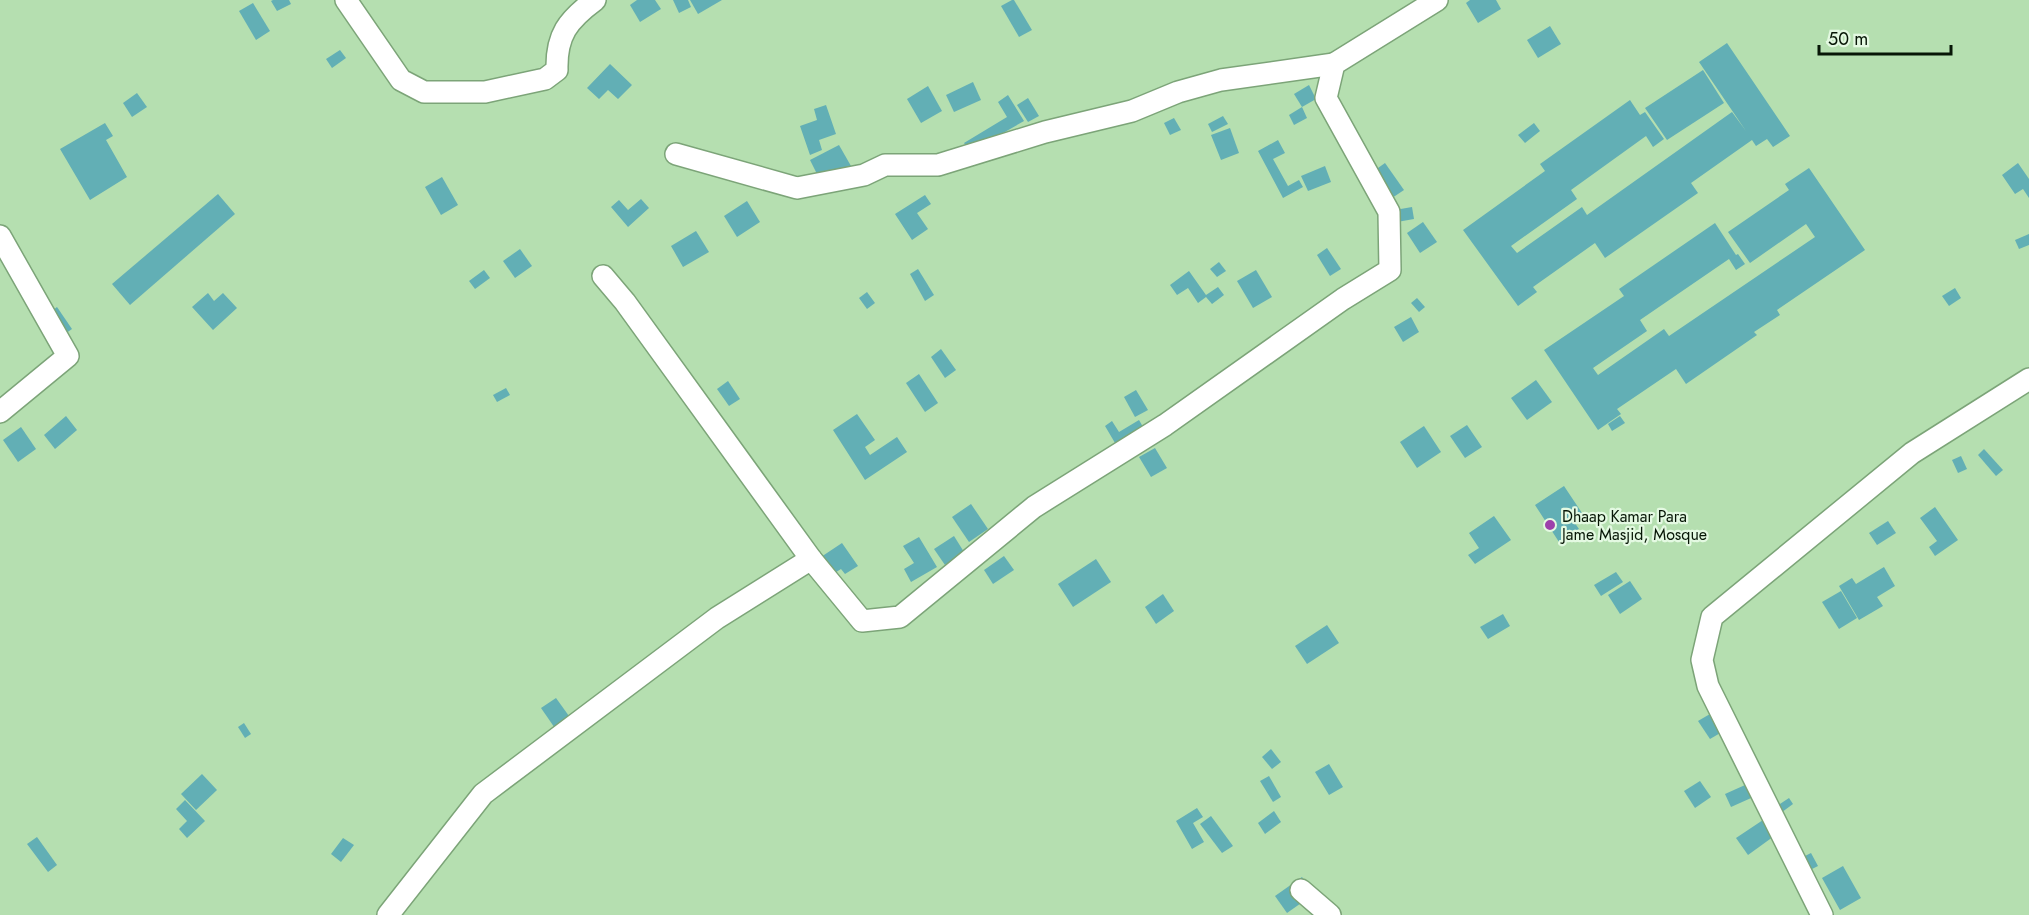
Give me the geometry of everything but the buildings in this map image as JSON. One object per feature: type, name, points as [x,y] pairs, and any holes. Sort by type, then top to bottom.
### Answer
[{"type":"street","points":[[346,0],[401,80],[424,92],[485,92],[545,79],[557,70],[556,52],[561,34],[579,11],[596,0]]},
{"type":"street","points":[[676,154],[797,188],[864,175],[885,165],[938,165],[1045,132],[1132,111],[1178,92],[1221,80],[1334,64],[1437,0]]},
{"type":"street","points":[[603,276],[625,302],[811,559],[862,621],[900,617],[1034,507],[1166,425],[1343,299],[1390,270],[1389,213],[1326,98],[1334,64]]},
{"type":"street","points":[[0,236],[68,356],[0,412]]},
{"type":"street","points":[[1822,915],[1708,686],[1702,660],[1712,617],[1912,453],[2029,379]]},
{"type":"street","points":[[388,915],[483,794],[717,618],[811,559]]},
{"type":"street","points":[[1301,890],[1330,915]]},
{"type":"place","name":"Dhaap Kamar Para Jame Masjid, Mosque","points":[[1550,525]]}]
